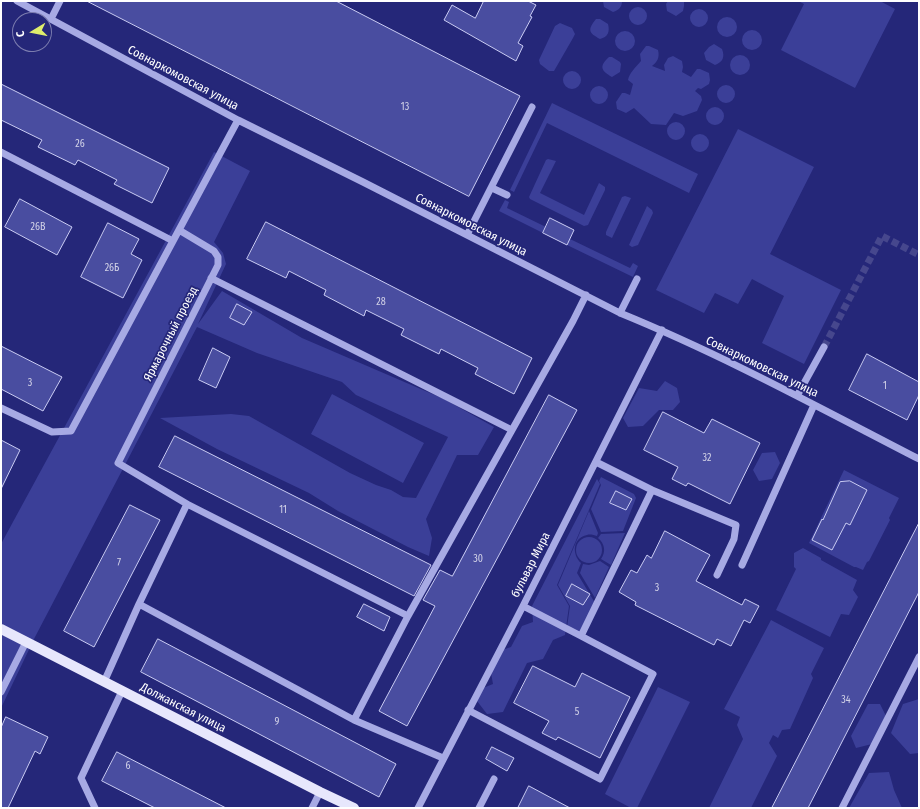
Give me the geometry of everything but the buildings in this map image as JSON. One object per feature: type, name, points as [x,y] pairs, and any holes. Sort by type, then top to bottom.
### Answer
[{"type":"main road","name":"Должанская улица","points":[[1,628],[104,682],[354,808]]},
{"type":"street","name":"Совнаркомовская улица","points":[[17,1],[38,12]]},
{"type":"street","points":[[52,17],[60,1]]},
{"type":"street","name":"Совнаркомовская улица","points":[[52,20],[238,120],[620,313],[662,330],[772,383],[919,459]]},
{"type":"street","points":[[467,235],[532,107]]},
{"type":"street","points":[[1,408],[52,432],[71,431],[238,120]]},
{"type":"street","points":[[1,152],[173,241]]},
{"type":"street","points":[[492,188],[507,195]]},
{"type":"street","name":"Ярмарочный проезд","points":[[179,230],[214,251],[218,257],[218,265],[118,462],[187,504]]},
{"type":"street","points":[[212,278],[512,430]]},
{"type":"street","points":[[620,313],[637,279]]},
{"type":"street","points":[[354,720],[408,616],[573,321],[586,295]]},
{"type":"street","name":"бульвар Мира","points":[[418,808],[523,606],[662,330]]},
{"type":"street","points":[[797,396],[824,347]]},
{"type":"street","points":[[742,565],[814,405]]},
{"type":"street","points":[[596,462],[652,490],[736,525],[734,539],[716,575]]},
{"type":"street","points":[[581,636],[652,490]]},
{"type":"street","points":[[104,682],[139,604],[187,504],[408,616]]},
{"type":"street","points":[[139,604],[354,720],[443,758]]},
{"type":"street","points":[[468,710],[600,779],[653,674],[523,606]]},
{"type":"street","points":[[1,692],[26,642]]},
{"type":"street","points":[[842,808],[919,657]]},
{"type":"street","points":[[95,808],[80,778],[122,691]]},
{"type":"street","points":[[479,808],[494,779]]},
{"type":"street","points":[[312,808],[320,792]]},
{"type":"shaded area","points":[[603,1],[622,1],[620,8],[613,12],[604,7]]},
{"type":"shaded area","points":[[668,1],[684,1],[683,11],[676,16],[667,11],[666,4]]},
{"type":"shaded area","points":[[798,1],[880,1],[895,9],[855,88],[781,50],[804,4]]},
{"type":"shaded area","points":[[634,7],[642,7],[647,12],[645,23],[642,25],[634,25],[629,20],[629,12]]},
{"type":"shaded area","points":[[695,9],[703,9],[708,14],[706,25],[703,27],[695,27],[690,22],[690,14]]},
{"type":"shaded area","points":[[727,17],[734,20],[737,27],[734,34],[727,37],[720,34],[717,27],[720,20]]},
{"type":"shaded area","points":[[596,19],[600,19],[608,24],[609,29],[608,34],[600,39],[593,35],[590,31],[591,26]]},
{"type":"shaded area","points":[[560,23],[572,28],[575,34],[554,71],[549,71],[540,64],[539,60],[555,26]]},
{"type":"shaded area","points":[[752,30],[759,33],[762,40],[759,47],[752,50],[745,47],[742,40],[745,33]]},
{"type":"shaded area","points":[[625,31],[632,34],[635,41],[632,48],[625,51],[618,48],[615,41],[618,34]]},
{"type":"shaded area","points":[[714,44],[722,49],[723,54],[722,61],[715,65],[706,60],[704,53]]},
{"type":"shaded area","points":[[646,46],[658,50],[658,60],[652,66],[665,71],[664,65],[668,58],[673,56],[682,61],[682,72],[691,77],[697,69],[709,73],[709,84],[701,89],[698,88],[695,91],[701,96],[702,100],[697,111],[683,116],[674,113],[666,125],[651,124],[634,108],[626,113],[617,109],[616,102],[622,93],[630,95],[633,84],[628,80],[633,70],[641,61],[640,54]]},
{"type":"shaded area","points":[[740,55],[747,58],[750,65],[747,72],[740,75],[733,72],[730,65],[733,58]]},
{"type":"shaded area","points":[[609,57],[612,57],[621,64],[620,72],[612,77],[604,71],[602,66]]},
{"type":"shaded area","points":[[568,71],[576,71],[581,76],[579,87],[576,89],[568,89],[563,84],[563,76]]},
{"type":"shaded area","points":[[722,85],[730,85],[735,90],[733,101],[730,103],[722,103],[717,98],[717,90]]},
{"type":"shaded area","points":[[595,86],[603,86],[608,91],[606,102],[603,104],[595,104],[590,99],[590,91]]},
{"type":"shaded area","points":[[552,103],[698,174],[689,193],[547,123],[514,192],[510,190]]},
{"type":"shaded area","points":[[711,107],[719,107],[724,112],[722,123],[719,125],[711,125],[706,120],[706,112]]},
{"type":"shaded area","points":[[672,122],[680,122],[685,127],[683,138],[680,140],[672,140],[667,135],[667,127]]},
{"type":"shaded area","points":[[738,129],[814,167],[770,254],[841,290],[804,364],[762,343],[784,296],[752,279],[738,304],[715,293],[704,313],[656,290]]},
{"type":"shaded area","points":[[696,134],[704,134],[709,139],[707,150],[704,152],[696,152],[691,147],[691,139]]},
{"type":"shaded area","points":[[214,152],[250,171],[214,242],[223,253],[226,264],[198,324],[222,291],[302,338],[444,399],[494,427],[478,455],[457,455],[426,519],[432,538],[429,556],[408,547],[338,511],[309,493],[217,449],[160,418],[231,414],[249,416],[350,473],[391,490],[403,497],[416,498],[448,437],[356,395],[342,382],[257,353],[197,327],[35,637],[1,708],[1,544]]},
{"type":"shaded area","points":[[546,160],[556,161],[540,193],[584,215],[599,183],[605,187],[605,190],[588,225],[584,226],[530,199],[529,197]]},
{"type":"shaded area","points":[[625,196],[631,198],[612,238],[606,235],[606,232],[622,197]]},
{"type":"shaded area","points":[[505,200],[509,202],[507,208],[546,227],[543,233],[499,211]]},
{"type":"shaded area","points":[[647,206],[653,213],[638,245],[632,247],[629,245]]},
{"type":"shaded area","points":[[570,239],[630,268],[633,263],[638,266],[633,277],[567,245]]},
{"type":"shaded area","points":[[665,381],[677,388],[680,402],[673,410],[659,410],[643,426],[628,427],[623,418],[639,388],[657,391]]},
{"type":"shaded area","points":[[332,394],[424,443],[403,483],[311,434]]},
{"type":"shaded area","points":[[775,452],[780,463],[772,479],[759,481],[753,470],[762,453]]},
{"type":"shaded area","points":[[844,470],[899,498],[889,518],[890,520],[863,570],[854,567],[809,543]]},
{"type":"shaded area","points":[[601,477],[634,494],[636,498],[623,531],[601,532],[591,509],[601,485],[599,481]]},
{"type":"shaded area","points":[[597,479],[600,484],[557,585],[569,606],[565,635],[553,640],[543,659],[527,663],[503,712],[487,714],[477,701],[483,688],[493,684],[491,673],[502,650],[511,647],[522,626],[533,622],[532,606]]},
{"type":"shaded area","points":[[589,511],[598,533],[597,536],[589,535],[582,537],[576,543],[575,551],[578,560],[581,563],[577,573],[595,603],[581,634],[567,627],[570,606],[558,585]]},
{"type":"shaded area","points":[[625,533],[611,565],[601,559],[604,551],[603,545],[598,538],[601,534]]},
{"type":"shaded area","points":[[589,537],[598,541],[602,550],[598,559],[589,563],[580,559],[576,550],[580,541]]},
{"type":"shaded area","points":[[803,548],[857,580],[853,590],[858,597],[849,615],[841,614],[830,637],[776,610],[796,569],[794,567],[794,553]]},
{"type":"shaded area","points":[[600,561],[609,567],[595,598],[580,573],[583,564],[589,565]]},
{"type":"shaded area","points":[[771,620],[824,648],[811,674],[813,678],[790,729],[782,730],[778,738],[773,735],[769,743],[777,756],[751,808],[709,808],[743,739],[737,725],[740,717],[724,709]]},
{"type":"shaded area","points":[[658,687],[690,702],[637,808],[631,808],[605,794]]},
{"type":"shaded area","points":[[919,699],[919,753],[910,754],[891,733],[903,704]]},
{"type":"shaded area","points":[[868,704],[880,704],[886,716],[872,744],[856,748],[851,736]]},
{"type":"shaded area","points":[[889,772],[894,790],[902,808],[849,808],[869,773]]},
{"type":"tunnel","points":[[824,347],[882,236],[919,255]]}]
